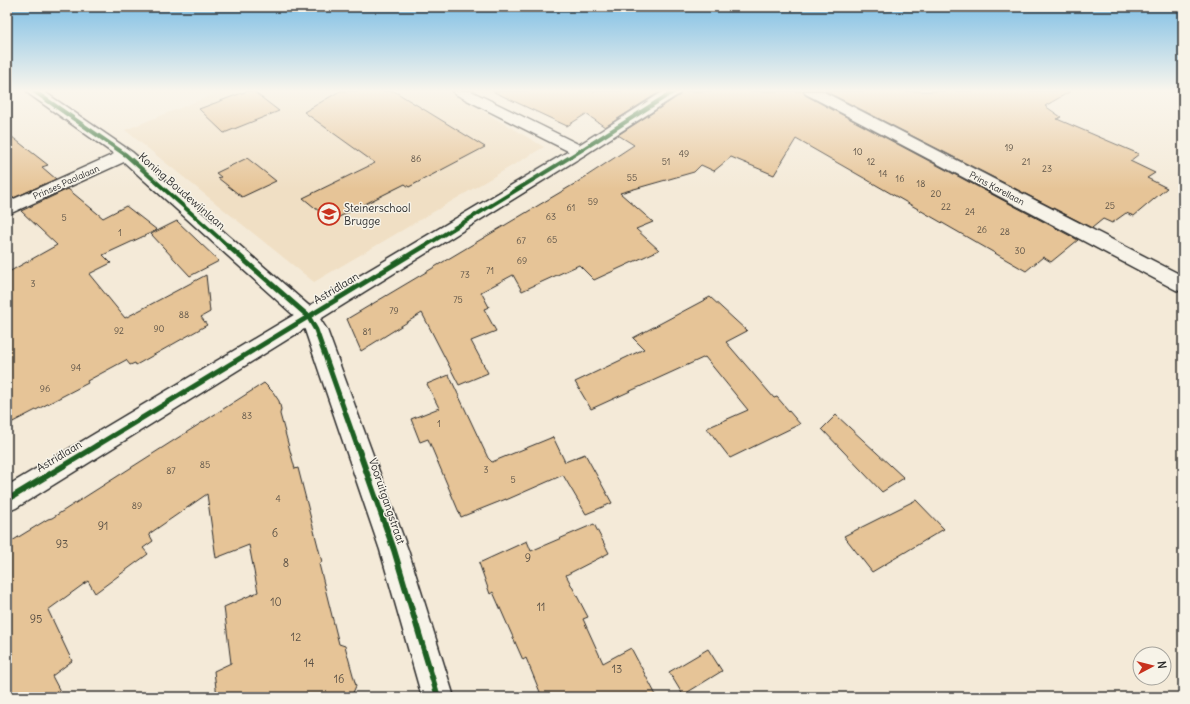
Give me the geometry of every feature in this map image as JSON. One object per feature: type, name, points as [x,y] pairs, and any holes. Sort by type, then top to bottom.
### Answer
[{"type":"street","name":"Koning Boudewijnlaan","points":[[81,124],[126,155],[308,316]]},
{"type":"street","points":[[526,124],[580,151]]},
{"type":"street","name":"Astridlaan","points":[[7,500],[623,124]]},
{"type":"street","name":"Prins Karellaan","points":[[874,124],[1183,286]]},
{"type":"street","name":"Prinses Paolalaan","points":[[7,208],[126,155]]},
{"type":"street","name":"Vooruitgangstraat","points":[[308,316],[316,330],[391,542],[438,697]]},
{"type":"shaded area","name":"Steinerschool Brugge","points":[[140,124],[505,124],[544,147],[314,282],[125,130]]},
{"type":"building","points":[[214,124],[247,124],[224,133]]},
{"type":"building","points":[[321,124],[447,124],[485,147],[409,187],[405,184],[331,221],[303,198],[375,163]]},
{"type":"building","points":[[600,124],[610,124],[605,127]]},
{"type":"building","points":[[635,124],[859,124],[1078,240],[1051,262],[1043,257],[1026,271],[796,139],[774,175],[731,157],[714,171],[701,165],[694,172],[620,193],[653,222],[636,229],[659,250],[594,280],[579,265],[522,291],[513,275],[481,292],[489,307],[484,309],[496,331],[471,341],[488,373],[459,385],[422,313],[361,351],[347,319],[576,183],[634,145],[618,135]]},
{"type":"building","points":[[889,124],[1068,124],[1139,154],[1130,161],[1155,173],[1147,178],[1167,188],[1134,216],[1126,213],[1112,223],[1103,219],[1092,228]]},
{"type":"building","points":[[7,133],[48,165],[42,167],[56,179],[9,200],[7,198]]},
{"type":"building","points":[[247,158],[276,181],[242,197],[218,178],[221,177],[216,173]]},
{"type":"building","points":[[68,189],[103,218],[126,206],[157,230],[103,255],[111,263],[89,274],[125,318],[206,275],[210,312],[201,317],[207,325],[136,365],[135,363],[130,365],[126,360],[87,381],[88,383],[7,425],[7,273],[57,245],[21,211]]},
{"type":"building","points":[[177,221],[219,261],[190,276],[151,234]]},
{"type":"building","points":[[710,297],[747,331],[726,342],[774,398],[777,397],[800,424],[730,458],[707,428],[748,410],[705,357],[591,409],[575,382],[644,349],[633,338]]},
{"type":"building","points":[[449,375],[488,458],[492,462],[553,437],[565,462],[585,454],[612,503],[586,514],[563,475],[506,500],[461,517],[428,439],[420,442],[411,419],[439,408],[427,384]]},
{"type":"building","points":[[264,383],[279,401],[281,409],[280,414],[295,469],[298,468],[322,562],[319,564],[339,644],[345,646],[356,686],[351,697],[217,697],[214,671],[231,663],[224,607],[258,592],[249,545],[216,558],[207,494],[149,534],[153,541],[143,548],[148,554],[95,593],[88,581],[48,610],[72,661],[52,676],[63,697],[7,697],[7,544],[52,518]]},
{"type":"building","points":[[836,415],[904,478],[882,492],[822,429]]},
{"type":"building","points":[[916,500],[944,529],[872,572],[844,536]]},
{"type":"building","points":[[594,524],[609,553],[566,575],[588,617],[583,619],[603,663],[631,648],[657,697],[542,697],[526,658],[523,660],[493,592],[490,594],[479,563],[527,541],[531,551]]},
{"type":"building","points":[[708,649],[722,671],[683,695],[669,672]]},
{"type":"cycle path","points":[[81,124],[126,155],[308,316],[316,330],[394,550],[438,697]]},
{"type":"cycle path","points":[[7,500],[623,124]]},
{"type":"place","name":"Steinerschool Brugge","points":[[329,214]]}]
